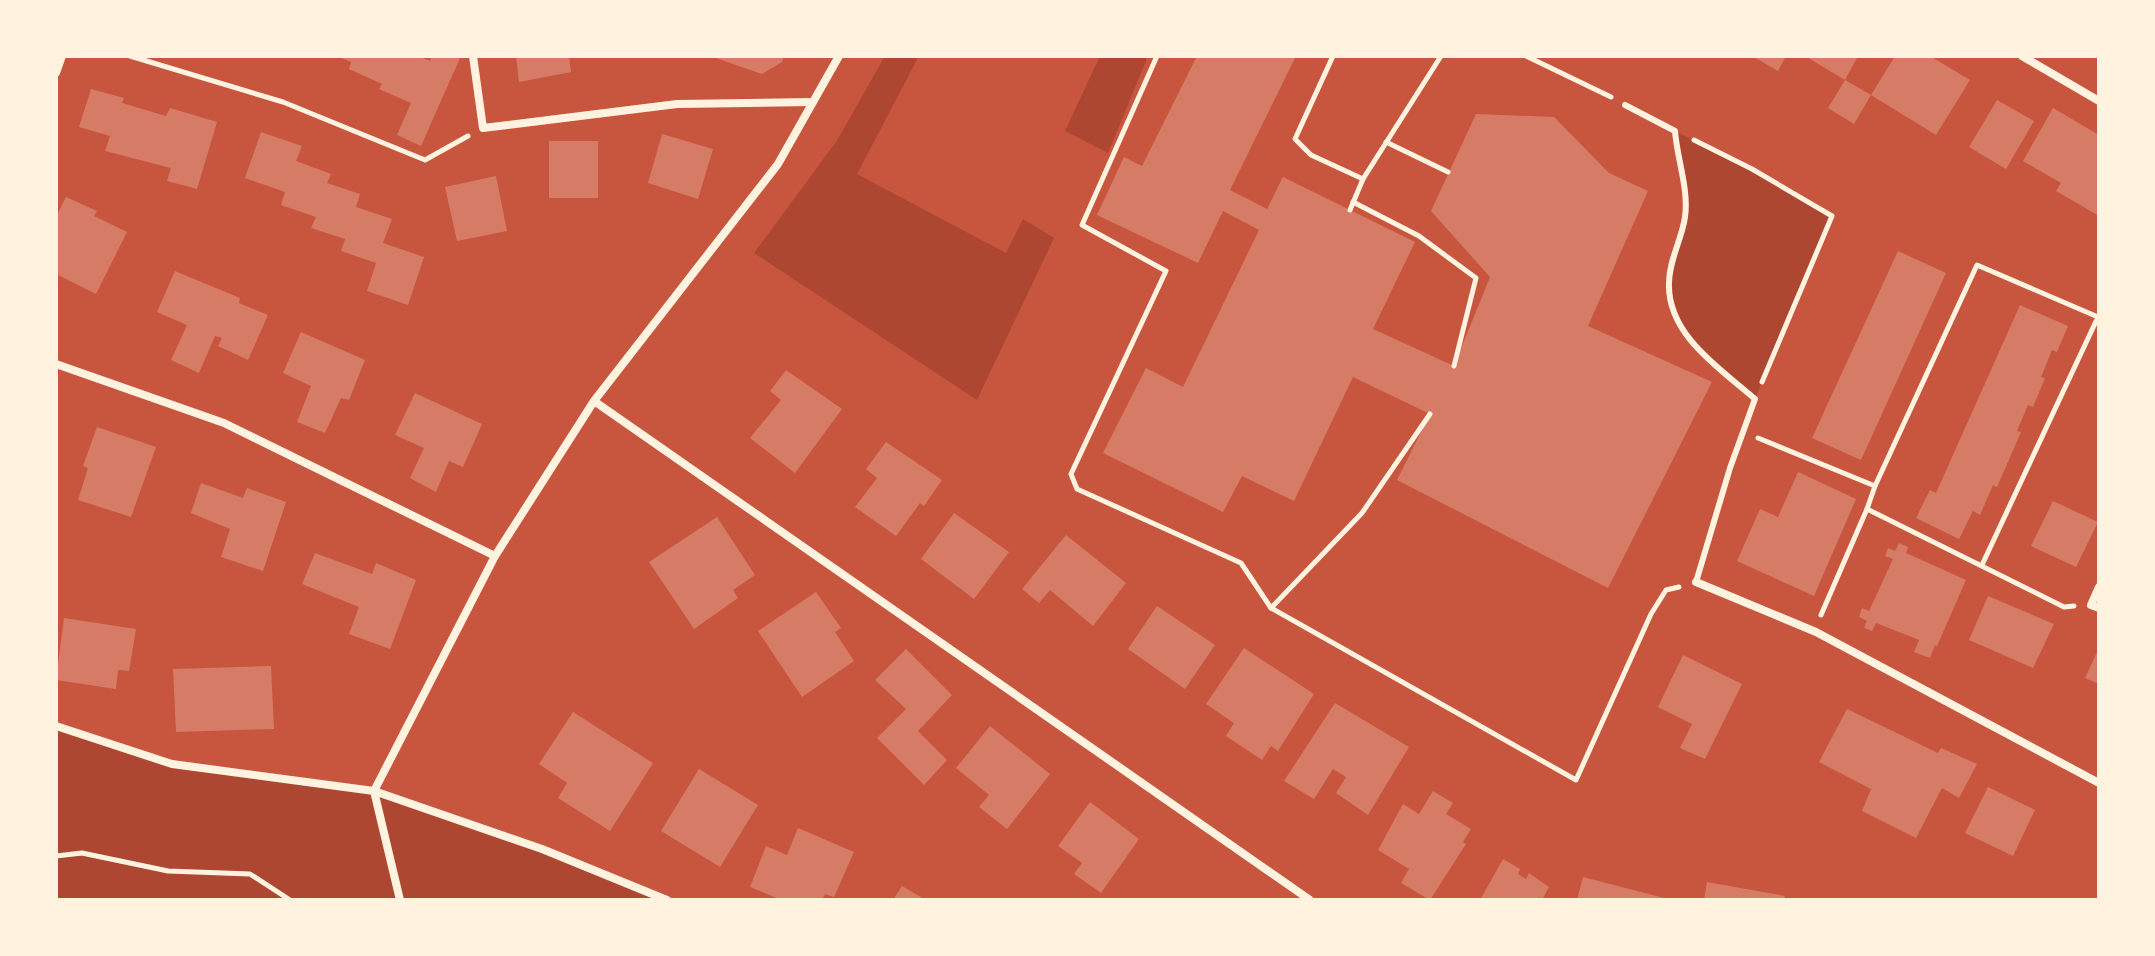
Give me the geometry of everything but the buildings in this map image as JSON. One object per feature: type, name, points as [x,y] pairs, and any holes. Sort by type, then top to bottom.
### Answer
[{"type":"street","points":[[56,73],[62,56]]},
{"type":"street","points":[[473,56],[483,128],[677,104],[812,102]]},
{"type":"street","points":[[400,900],[374,791],[495,556],[594,401],[778,164],[839,56]]},
{"type":"street","points":[[2022,56],[2099,101]]},
{"type":"street","points":[[56,364],[224,423],[495,556]]},
{"type":"street","points":[[594,401],[1310,900]]},
{"type":"street","points":[[1696,582],[1816,632],[2099,783]]},
{"type":"street","points":[[2095,606],[2099,587]]},
{"type":"street","points":[[56,726],[172,764],[374,791],[542,849],[667,900]]},
{"type":"lane","points":[[1625,105],[1675,131],[1685,206],[1685,219],[1668,285],[1675,316],[1694,345],[1755,399],[1730,468],[1696,582]]},
{"type":"path","points":[[130,56],[283,102],[425,160],[483,128]]},
{"type":"path","points":[[1157,56],[1082,225],[1166,271],[1071,474],[1077,489],[1241,563],[1271,608],[1576,780],[1658,602],[1666,590],[1696,582]]},
{"type":"path","points":[[1333,56],[1295,139],[1311,155],[1363,179]]},
{"type":"path","points":[[1350,210],[1363,179],[1441,56]]},
{"type":"path","points":[[1526,56],[1589,86]]},
{"type":"path","points":[[1675,131],[1738,161],[1832,216],[1755,399]]},
{"type":"path","points":[[1386,142],[1448,172]]},
{"type":"path","points":[[1353,202],[1419,236],[1476,278],[1454,366]]},
{"type":"path","points":[[1821,615],[1875,486],[1977,265],[2098,317],[1982,565]]},
{"type":"path","points":[[1271,608],[1362,513],[1430,414]]},
{"type":"path","points":[[1770,443],[1875,486]]},
{"type":"path","points":[[1867,509],[2064,607],[2095,606]]},
{"type":"path","points":[[56,856],[82,853],[168,871],[250,874],[290,900]]},
{"type":"shaded area","points":[[885,56],[919,56],[857,174],[1006,253],[1023,219],[1054,238],[977,400],[754,253],[836,142]]},
{"type":"shaded area","points":[[1100,56],[1148,56],[1108,153],[1065,131]]},
{"type":"shaded area","points":[[1675,131],[1725,155],[1832,216],[1755,399],[1716,366],[1683,328],[1670,290],[1685,206]]},
{"type":"shaded area","points":[[56,726],[172,764],[374,791],[542,849],[667,900],[56,900]]}]
